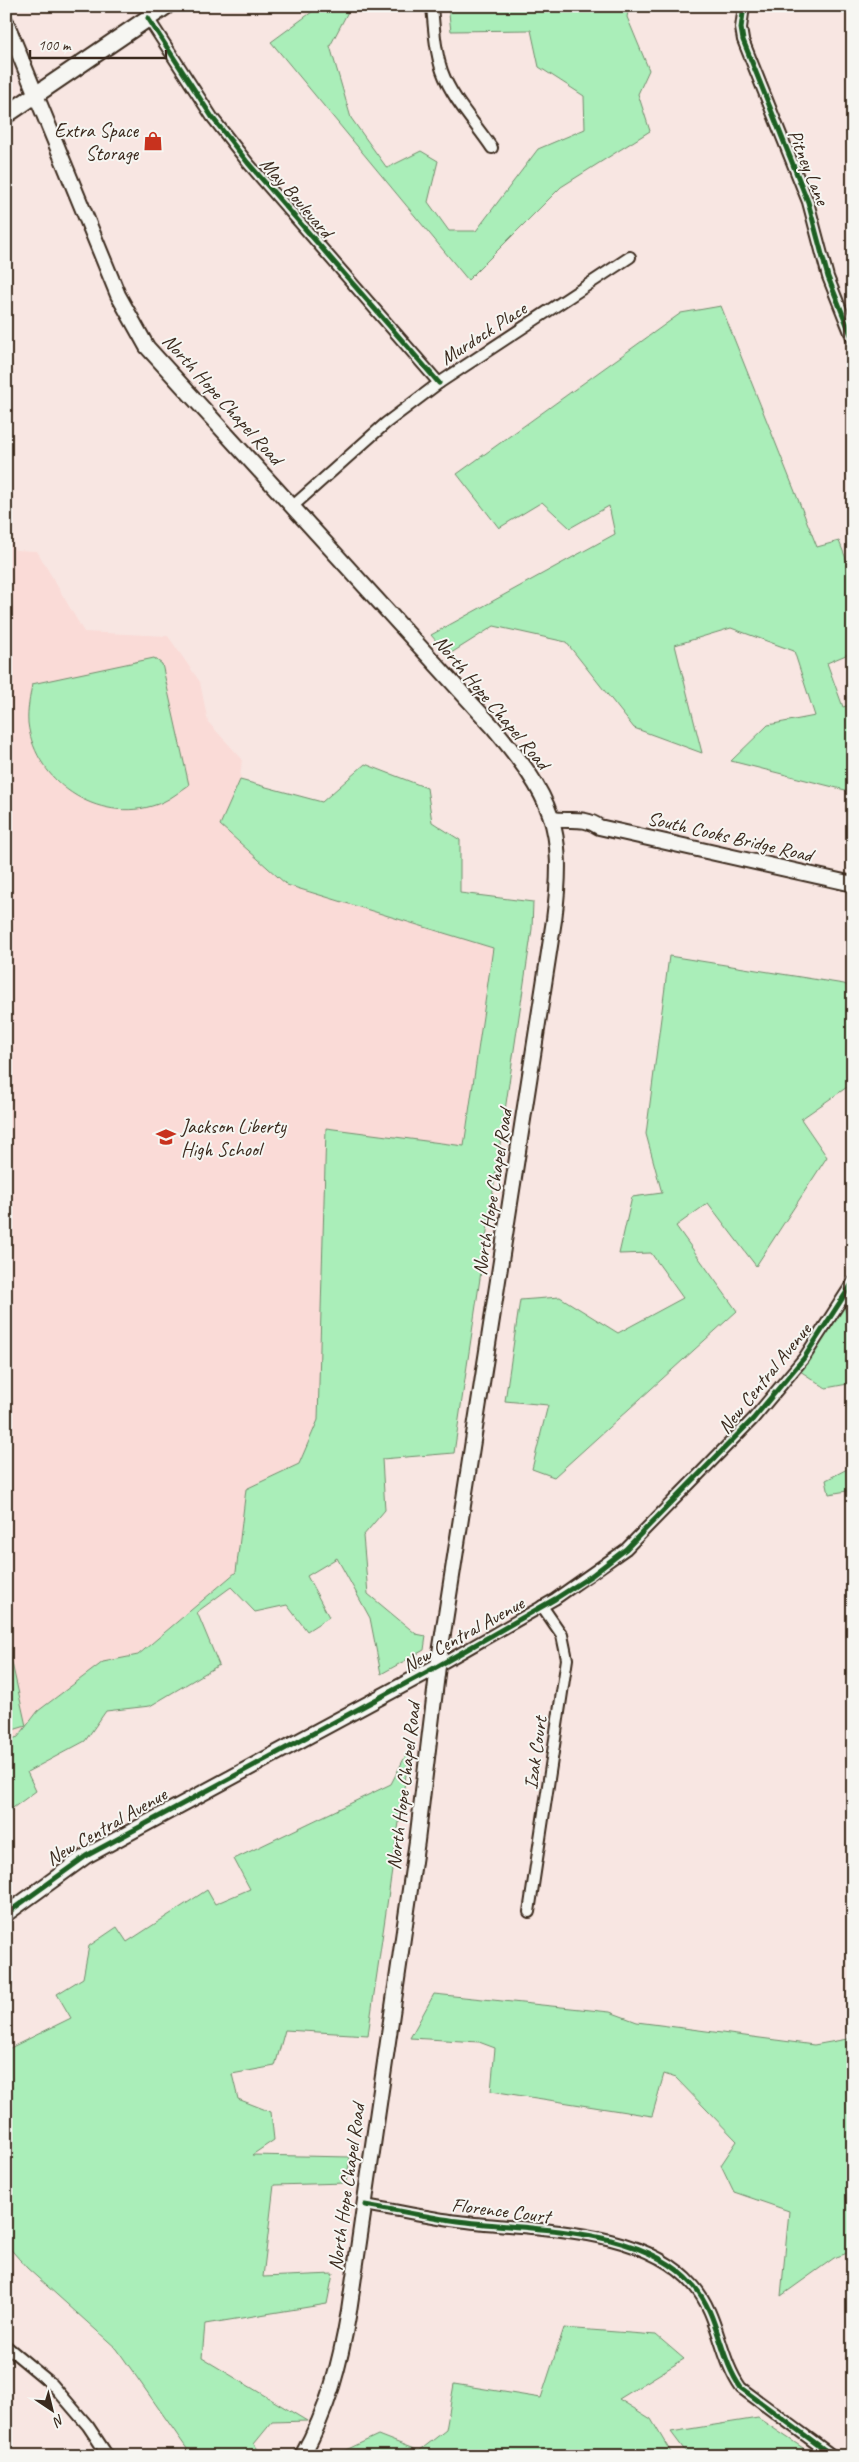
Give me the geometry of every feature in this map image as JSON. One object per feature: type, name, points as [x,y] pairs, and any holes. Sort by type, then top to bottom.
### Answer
[{"type":"main road","points":[[6,115],[166,6]]},
{"type":"main road","name":"North Hope Chapel Road","points":[[6,22],[118,295],[148,348],[511,749],[558,820],[559,881],[554,920],[438,1666],[417,1841],[340,2365],[319,2423],[302,2456]]},
{"type":"main road","name":"South Cooks Bridge Road","points":[[558,820],[576,827],[590,830],[599,828],[853,884]]},
{"type":"main road","name":"New Central Avenue","points":[[6,1914],[86,1856],[438,1666]]},
{"type":"street","points":[[432,6],[435,43],[443,71],[450,86],[492,148]]},
{"type":"street","name":"Pitney Lane","points":[[744,6],[741,28],[743,40],[808,202],[828,277],[853,340]]},
{"type":"street","name":"May Boulevard","points":[[148,18],[212,118],[248,164],[439,383]]},
{"type":"street","name":"Murdock Place","points":[[293,506],[386,423],[439,383],[630,257]]},
{"type":"street","name":"New Central Avenue","points":[[438,1666],[591,1576],[626,1549],[753,1419],[798,1365],[853,1282]]},
{"type":"street","points":[[848,1292],[853,1312]]},
{"type":"street","name":"Izak Court","points":[[529,1912],[567,1659],[562,1635],[542,1606]]},
{"type":"street","name":"Florence Court","points":[[364,2205],[458,2221],[597,2237],[646,2252],[683,2275],[703,2298],[709,2309],[723,2354],[732,2375],[741,2388],[833,2456]]},
{"type":"street","points":[[6,2346],[52,2384],[88,2426],[108,2456]]},
{"type":"shaded area","name":"Jackson Liberty High School","points":[[6,534],[15,550],[37,551],[84,632],[168,636],[200,682],[208,722],[242,759],[240,780],[220,825],[287,885],[493,948],[464,1146],[326,1129],[318,1420],[299,1464],[246,1489],[236,1572],[137,1655],[102,1663],[38,1711],[18,1737],[6,1741]]},
{"type":"green space","points":[[320,6],[351,6],[330,46],[351,118],[387,168],[421,151],[438,161],[428,202],[449,231],[476,231],[538,149],[585,129],[584,96],[539,67],[531,30],[451,31],[448,6],[629,6],[627,17],[649,70],[638,94],[650,131],[561,187],[468,280],[271,42]]},
{"type":"green space","points":[[721,306],[817,547],[839,541],[853,576],[853,652],[827,663],[843,707],[853,704],[853,792],[731,761],[768,725],[815,716],[794,651],[731,628],[675,645],[702,753],[634,728],[566,642],[494,626],[448,655],[431,635],[615,534],[609,506],[570,528],[542,502],[499,528],[457,474],[681,313]]},
{"type":"green space","points":[[154,658],[162,664],[189,785],[163,802],[141,809],[118,809],[96,805],[76,795],[58,782],[44,765],[33,745],[28,723],[32,684]]},
{"type":"green space","points":[[365,764],[427,788],[432,822],[460,840],[460,893],[533,902],[532,929],[454,1453],[382,1459],[385,1510],[363,1536],[368,1594],[416,1634],[426,1636],[424,1650],[381,1674],[370,1618],[337,1558],[307,1576],[329,1617],[307,1631],[287,1605],[255,1612],[231,1587],[197,1612],[219,1665],[150,1706],[106,1711],[85,1741],[27,1772],[36,1791],[6,1813],[6,1741],[18,1737],[38,1711],[103,1662],[138,1655],[236,1572],[246,1489],[299,1464],[318,1420],[326,1128],[464,1146],[493,948],[287,885],[220,825],[240,780],[322,802]]},
{"type":"green space","points":[[669,956],[844,984],[853,988],[853,1083],[801,1119],[827,1157],[756,1266],[708,1203],[676,1226],[737,1311],[554,1477],[532,1469],[548,1405],[505,1401],[520,1300],[560,1297],[618,1333],[683,1298],[651,1253],[619,1254],[632,1197],[662,1193],[646,1134]]},
{"type":"green space","points":[[844,1294],[850,1327],[853,1326],[853,1383],[826,1388],[797,1369]]},
{"type":"green space","points":[[853,1466],[853,1490],[829,1494],[826,1480]]},
{"type":"green space","points":[[6,1636],[26,1726],[6,1732]]},
{"type":"green space","points":[[410,1747],[368,2035],[285,2030],[275,2066],[232,2074],[238,2099],[271,2112],[274,2140],[252,2155],[350,2157],[346,2183],[274,2185],[263,2277],[333,2274],[327,2304],[205,2324],[202,2358],[307,2421],[272,2422],[254,2444],[263,2456],[192,2456],[117,2349],[27,2268],[6,2244],[6,2050],[71,2018],[57,1994],[83,1978],[89,1946],[117,1927],[127,1942],[207,1890],[215,1904],[250,1889],[234,1859],[391,1784]]},
{"type":"green space","points":[[434,1994],[610,2012],[637,2022],[814,2045],[853,2038],[853,2251],[834,2258],[781,2296],[789,2211],[734,2192],[721,2165],[737,2141],[676,2078],[664,2074],[652,2116],[491,2091],[495,2048],[479,2042],[410,2038]]},
{"type":"green space","points":[[564,2328],[656,2335],[684,2359],[619,2399],[651,2419],[673,2456],[333,2456],[378,2435],[419,2451],[446,2430],[454,2384],[541,2398]]},
{"type":"green space","points":[[758,2418],[815,2456],[689,2456],[671,2432]]},
{"type":"cycle path","points":[[744,6],[741,28],[743,40],[808,202],[828,277],[853,340]]},
{"type":"cycle path","points":[[148,18],[212,117],[248,163],[439,383]]},
{"type":"cycle path","points":[[6,1914],[86,1856],[438,1666],[555,1599],[591,1576],[626,1549],[753,1419],[804,1358],[853,1282]]},
{"type":"cycle path","points":[[365,2205],[435,2218],[584,2234],[615,2241],[645,2252],[672,2266],[694,2286],[702,2297],[709,2310],[728,2363],[741,2388],[833,2456]]},
{"type":"place","name":"Extra Space Storage","points":[[153,141]]},
{"type":"place","name":"Jackson Liberty High School","points":[[166,1137]]}]
